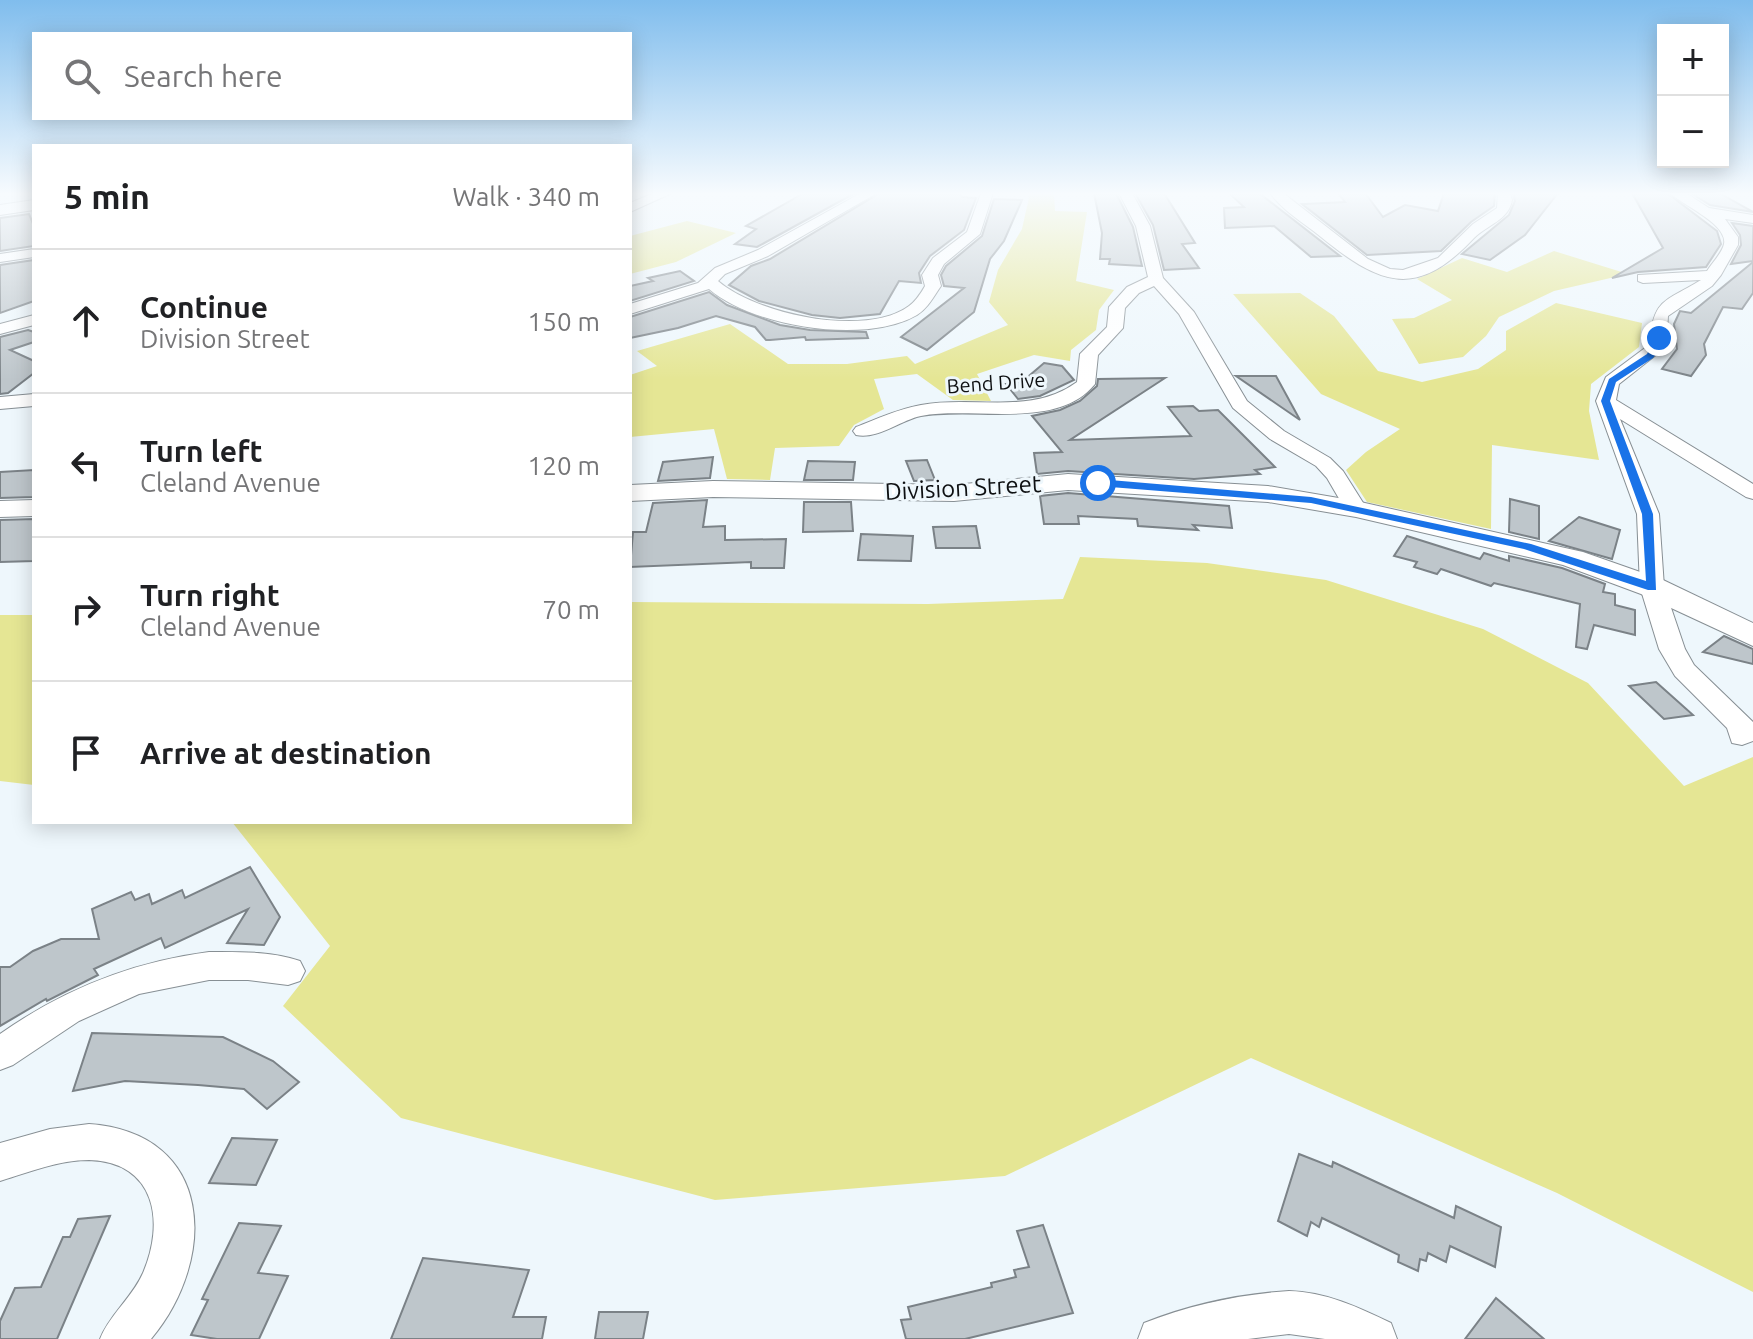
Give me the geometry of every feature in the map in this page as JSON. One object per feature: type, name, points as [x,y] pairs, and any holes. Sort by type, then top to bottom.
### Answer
[{"type":"street","points":[[632,308],[710,282],[720,271],[757,255]]},
{"type":"street","points":[[710,282],[739,303],[799,319],[837,323],[895,318],[916,309],[933,286],[930,275],[945,255]]},
{"type":"street","points":[[1150,255],[1156,279],[1186,312],[1240,404],[1277,435],[1323,462],[1336,475],[1356,509]]},
{"type":"street","points":[[1352,255],[1368,269],[1407,275],[1451,255]]},
{"type":"street","points":[[1725,255],[1713,275],[1696,291],[1667,307],[1657,324],[1657,347],[1612,381],[1605,401],[1648,514],[1652,587],[1672,649],[1684,670],[1741,725],[1742,736]]},
{"type":"street","points":[[1643,278],[1713,275]]},
{"type":"street","name":"Bend Drive","points":[[863,431],[922,410],[1032,406],[1067,398],[1086,384],[1089,354],[1115,328],[1117,307],[1133,290],[1156,279]]},
{"type":"street","points":[[0,329],[32,321]]},
{"type":"street","points":[[0,403],[32,400]]},
{"type":"street","points":[[1605,401],[1753,493]]},
{"type":"street","name":"Division Street","points":[[632,493],[713,489],[954,493],[1046,484],[1098,483],[1268,494],[1356,509],[1527,546],[1652,587],[1753,636]]},
{"type":"street","points":[[0,509],[32,508]]},
{"type":"street","points":[[0,1054],[76,1005],[118,986],[165,971],[206,964],[247,964],[288,971]]},
{"type":"street","points":[[0,1162],[60,1145],[99,1143],[132,1150],[157,1167],[173,1195],[176,1230],[167,1270],[145,1313],[122,1339]]},
{"type":"street","points":[[1160,1339],[1271,1314],[1305,1313],[1339,1321],[1375,1339]]},
{"type":"green space","points":[[632,255],[689,255],[632,273]]},
{"type":"green space","points":[[1006,255],[1080,255],[1076,281],[1114,290],[1099,310],[1096,330],[1071,350],[1070,361],[1034,355],[977,374],[991,401],[953,400],[917,374],[874,379],[884,409],[854,425],[839,446],[775,448],[770,480],[727,479],[714,429],[632,437],[632,374],[657,366],[637,351],[730,324],[788,364],[847,364],[907,356],[915,364],[1008,325],[989,302],[998,270]]},
{"type":"green space","points":[[1544,255],[1568,255],[1628,274],[1554,291],[1499,317],[1486,336],[1463,357],[1419,364],[1392,319],[1414,318],[1452,300],[1417,279],[1462,258],[1507,272]]},
{"type":"green space","points":[[1300,293],[1334,316],[1378,371],[1422,382],[1478,369],[1506,350],[1506,331],[1556,303],[1642,323],[1639,347],[1591,384],[1589,411],[1599,460],[1492,445],[1491,529],[1367,502],[1346,470],[1400,429],[1321,394],[1233,294]]},
{"type":"green space","points":[[1080,557],[1207,563],[1326,580],[1483,629],[1588,683],[1684,786],[1753,757],[1753,1292],[1557,1193],[1251,1058],[1005,1176],[715,1200],[401,1118],[283,1006],[330,946],[234,824],[632,824],[632,602],[928,604],[1063,599]]},
{"type":"green space","points":[[0,615],[32,615],[32,785],[0,781]]},
{"type":"building","points":[[776,255],[931,255],[919,273],[921,283],[899,281],[880,314],[840,318],[812,315],[759,301],[729,285],[751,266]]},
{"type":"building","points":[[959,255],[993,255],[974,312],[927,350],[901,337],[964,288],[944,286],[941,275]]},
{"type":"building","points":[[1100,255],[1140,255],[1142,266],[1109,264],[1110,259],[1100,259]]},
{"type":"building","points":[[1160,255],[1190,255],[1199,268],[1164,270]]},
{"type":"building","points":[[1469,255],[1496,255],[1490,260]]},
{"type":"building","points":[[1650,255],[1714,255],[1706,267],[1638,272],[1612,278]]},
{"type":"building","points":[[1735,255],[1753,255],[1753,261],[1731,264]]},
{"type":"building","points":[[32,260],[32,302],[0,313],[0,265]]},
{"type":"building","points":[[1753,262],[1753,293],[1742,309],[1723,307],[1704,344],[1706,355],[1691,376],[1662,369],[1677,349],[1674,324],[1680,311],[1691,313]]},
{"type":"building","points":[[680,271],[694,281],[632,300],[632,286],[653,281],[648,278]]},
{"type":"building","points":[[709,292],[727,305],[780,325],[810,330],[866,332],[868,338],[766,340],[755,327],[716,316],[632,338],[632,316]]},
{"type":"building","points":[[32,331],[32,343],[10,350],[32,360],[32,375],[8,393],[0,394],[0,337]]},
{"type":"building","points":[[1044,363],[1062,366],[1074,380],[1040,396],[1018,399],[1006,384],[1023,381]]},
{"type":"building","points":[[1236,376],[1276,376],[1300,420]]},
{"type":"building","points":[[1165,378],[1070,440],[1191,436],[1168,407],[1193,406],[1199,411],[1218,410],[1275,467],[1255,470],[1260,474],[1194,479],[1068,471],[1037,474],[1034,453],[1062,452],[1032,416],[1060,410],[1080,401],[1097,386],[1098,379]]},
{"type":"building","points":[[713,457],[710,478],[658,481],[663,462]]},
{"type":"building","points":[[927,460],[935,480],[914,481],[906,461]]},
{"type":"building","points":[[808,461],[855,462],[853,480],[804,480]]},
{"type":"building","points":[[32,470],[32,497],[0,498],[0,472]]},
{"type":"building","points":[[1068,493],[1229,506],[1232,528],[1193,525],[1198,530],[1138,526],[1137,519],[1078,516],[1079,524],[1044,524],[1040,496]]},
{"type":"building","points":[[1510,499],[1539,506],[1539,539],[1509,532]]},
{"type":"building","points":[[707,500],[703,527],[725,526],[725,540],[786,539],[784,568],[751,568],[751,562],[632,567],[633,532],[646,532],[653,503]]},
{"type":"building","points":[[804,502],[851,502],[853,531],[803,532]]},
{"type":"building","points":[[1579,517],[1620,530],[1612,559],[1549,541]]},
{"type":"building","points":[[32,519],[32,561],[0,562],[0,520]]},
{"type":"building","points":[[976,526],[980,548],[936,548],[933,527]]},
{"type":"building","points":[[861,534],[913,536],[911,561],[858,560]]},
{"type":"building","points":[[1407,536],[1480,559],[1484,553],[1509,561],[1509,556],[1562,568],[1605,584],[1603,592],[1615,594],[1615,605],[1635,610],[1635,635],[1594,625],[1587,649],[1576,647],[1580,604],[1494,583],[1491,586],[1441,569],[1437,574],[1414,567],[1417,562],[1394,556]]},
{"type":"building","points":[[1724,636],[1753,649],[1753,664],[1703,652]]},
{"type":"building","points":[[1656,682],[1693,715],[1664,719],[1629,686]]},
{"type":"building","points":[[250,867],[280,917],[264,945],[227,943],[248,909],[165,948],[161,938],[94,969],[98,975],[46,999],[0,1026],[0,967],[10,967],[33,951],[61,939],[99,939],[92,909],[131,892],[135,900],[149,894],[152,904],[182,890],[185,898]]},
{"type":"building","points":[[92,1033],[223,1037],[273,1061],[299,1082],[267,1109],[244,1089],[125,1081],[73,1091]]},
{"type":"building","points":[[232,1138],[277,1140],[256,1185],[209,1183]]},
{"type":"building","points":[[1299,1154],[1332,1167],[1333,1162],[1454,1218],[1456,1206],[1501,1227],[1495,1267],[1450,1246],[1446,1262],[1428,1253],[1426,1261],[1420,1259],[1418,1271],[1398,1262],[1399,1255],[1322,1218],[1319,1227],[1311,1222],[1307,1236],[1278,1221]]},
{"type":"building","points":[[110,1216],[57,1339],[0,1339],[0,1321],[15,1288],[41,1287],[63,1237],[70,1237],[78,1219]]},
{"type":"building","points":[[239,1223],[281,1226],[258,1273],[288,1276],[259,1339],[217,1339],[191,1335],[208,1300],[202,1299]]},
{"type":"building","points":[[1043,1225],[1073,1313],[965,1339],[906,1339],[901,1320],[911,1319],[908,1307],[992,1287],[991,1283],[1016,1277],[1014,1270],[1029,1267],[1017,1231]]},
{"type":"building","points":[[423,1258],[529,1270],[513,1317],[546,1317],[542,1339],[391,1339]]},
{"type":"building","points":[[1496,1298],[1544,1339],[1465,1339]]},
{"type":"building","points":[[599,1312],[648,1312],[643,1339],[595,1339]]},
{"type":"route","points":[[1098,483],[1268,494],[1311,500],[1527,546],[1572,558],[1652,587],[1648,514],[1605,401],[1612,381],[1650,356],[1659,338]]}]
